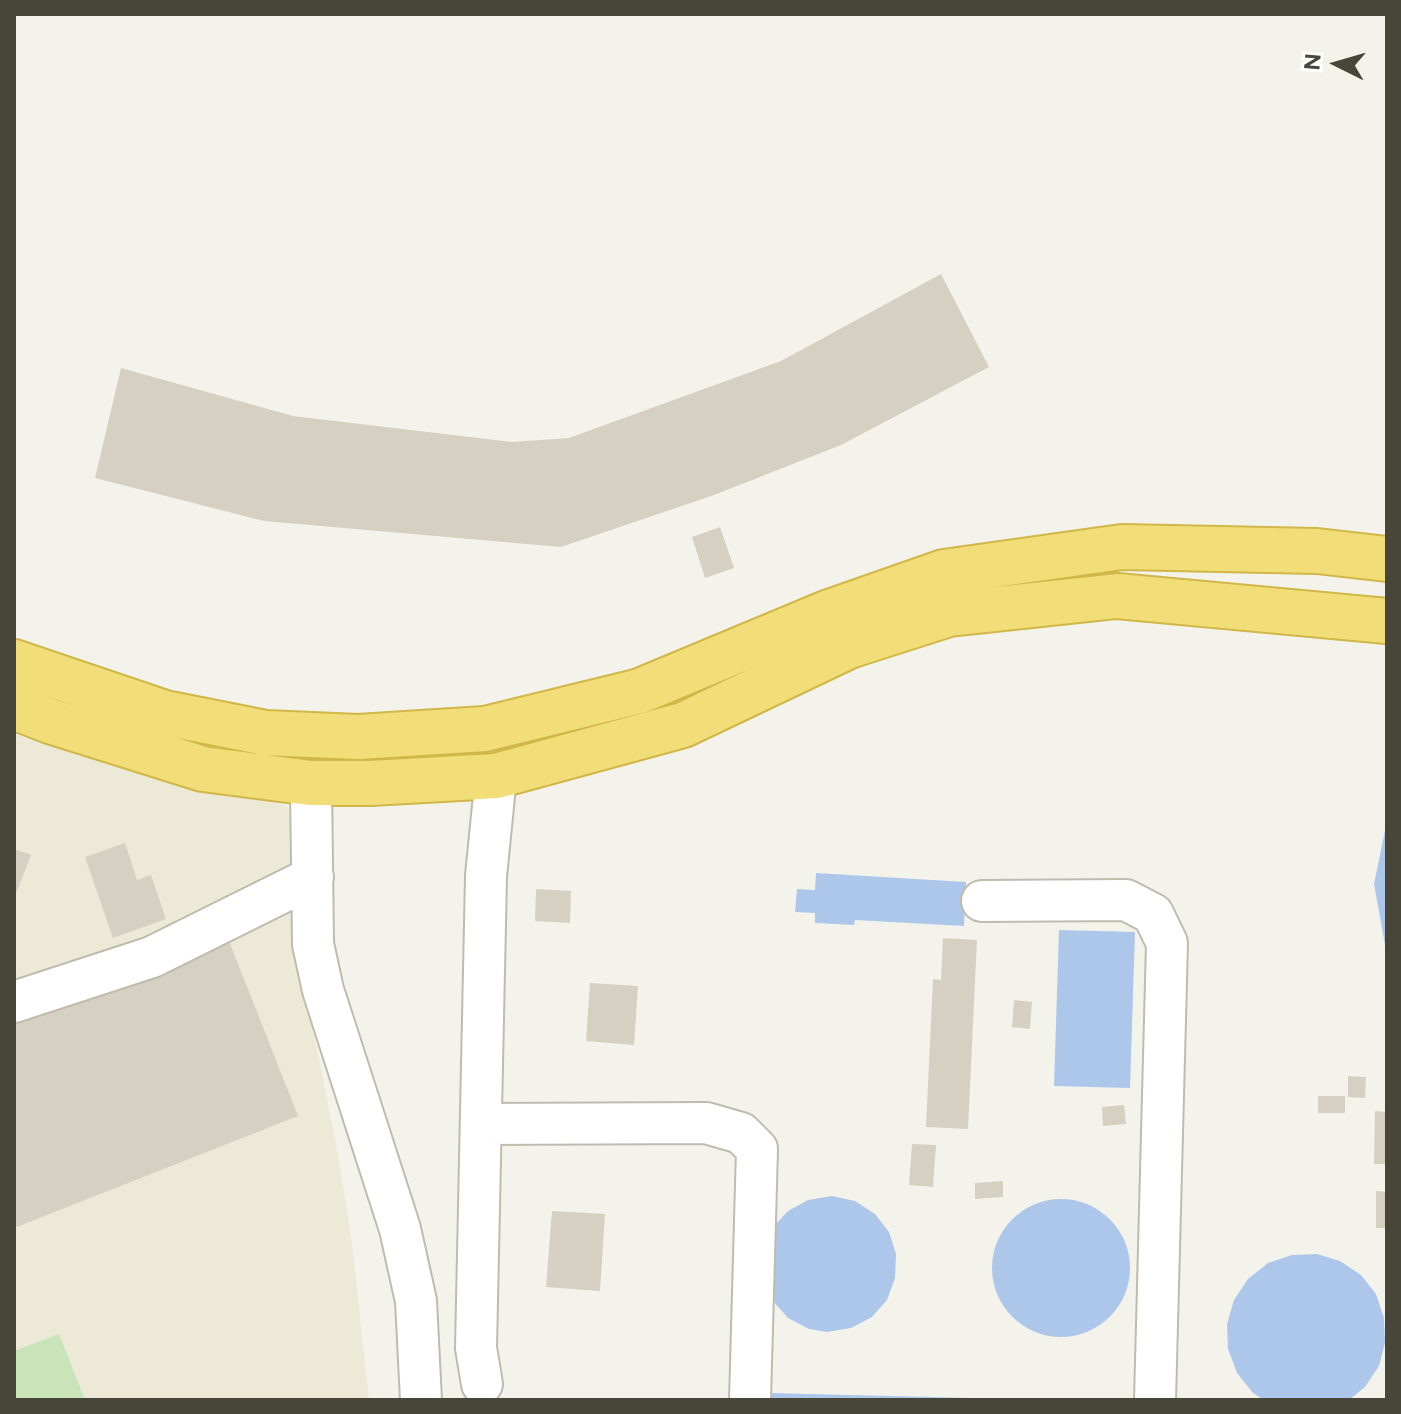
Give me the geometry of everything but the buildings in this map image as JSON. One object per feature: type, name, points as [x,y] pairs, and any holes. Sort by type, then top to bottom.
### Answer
[{"type":"highway","points":[[14,662],[165,713],[266,733],[358,737],[485,729],[640,691],[827,613],[944,572],[1122,547],[1317,551],[1387,559]]},
{"type":"highway","points":[[14,707],[203,769],[311,783],[496,776],[683,725],[849,646],[949,614],[1117,596],[1387,621]]},
{"type":"street","points":[[482,1384],[476,1348],[486,876],[496,776]]},
{"type":"street","points":[[311,783],[313,944],[323,990],[400,1229],[416,1301],[421,1400]]},
{"type":"street","points":[[14,1002],[152,957],[313,877]]},
{"type":"street","points":[[982,901],[1126,900],[1153,914],[1167,943],[1155,1400]]},
{"type":"street","points":[[481,1124],[706,1123],[741,1133],[757,1149],[750,1400]]},
{"type":"shaded area","points":[[14,722],[305,812],[284,886],[337,1149],[352,1243],[369,1400],[14,1400]]},
{"type":"green space","points":[[59,1334],[85,1400],[14,1400],[14,1351]]},
{"type":"water","points":[[1387,821],[1387,956],[1374,884]]},
{"type":"water","points":[[816,873],[966,882],[964,926],[855,920],[854,925],[815,923],[815,913],[795,912],[797,889],[815,890]]},
{"type":"water","points":[[1059,930],[1135,932],[1130,1088],[1054,1086]]},
{"type":"water","points":[[832,1196],[855,1201],[875,1214],[889,1232],[896,1254],[895,1278],[887,1300],[872,1317],[851,1328],[827,1332],[809,1329],[788,1318],[773,1301],[772,1228],[788,1211],[808,1200]]},
{"type":"water","points":[[1061,1199],[1087,1205],[1109,1220],[1124,1242],[1130,1268],[1124,1294],[1109,1316],[1087,1331],[1061,1337],[1035,1331],[1013,1316],[998,1294],[992,1268],[998,1242],[1013,1220],[1035,1205]]},
{"type":"water","points":[[1317,1254],[1340,1261],[1361,1275],[1376,1294],[1384,1318],[1385,1343],[1379,1366],[1365,1387],[1349,1400],[1264,1400],[1253,1393],[1237,1373],[1228,1349],[1227,1324],[1234,1300],[1248,1279],[1268,1263],[1292,1255]]},
{"type":"water","points":[[769,1393],[1055,1400],[768,1400]]}]
